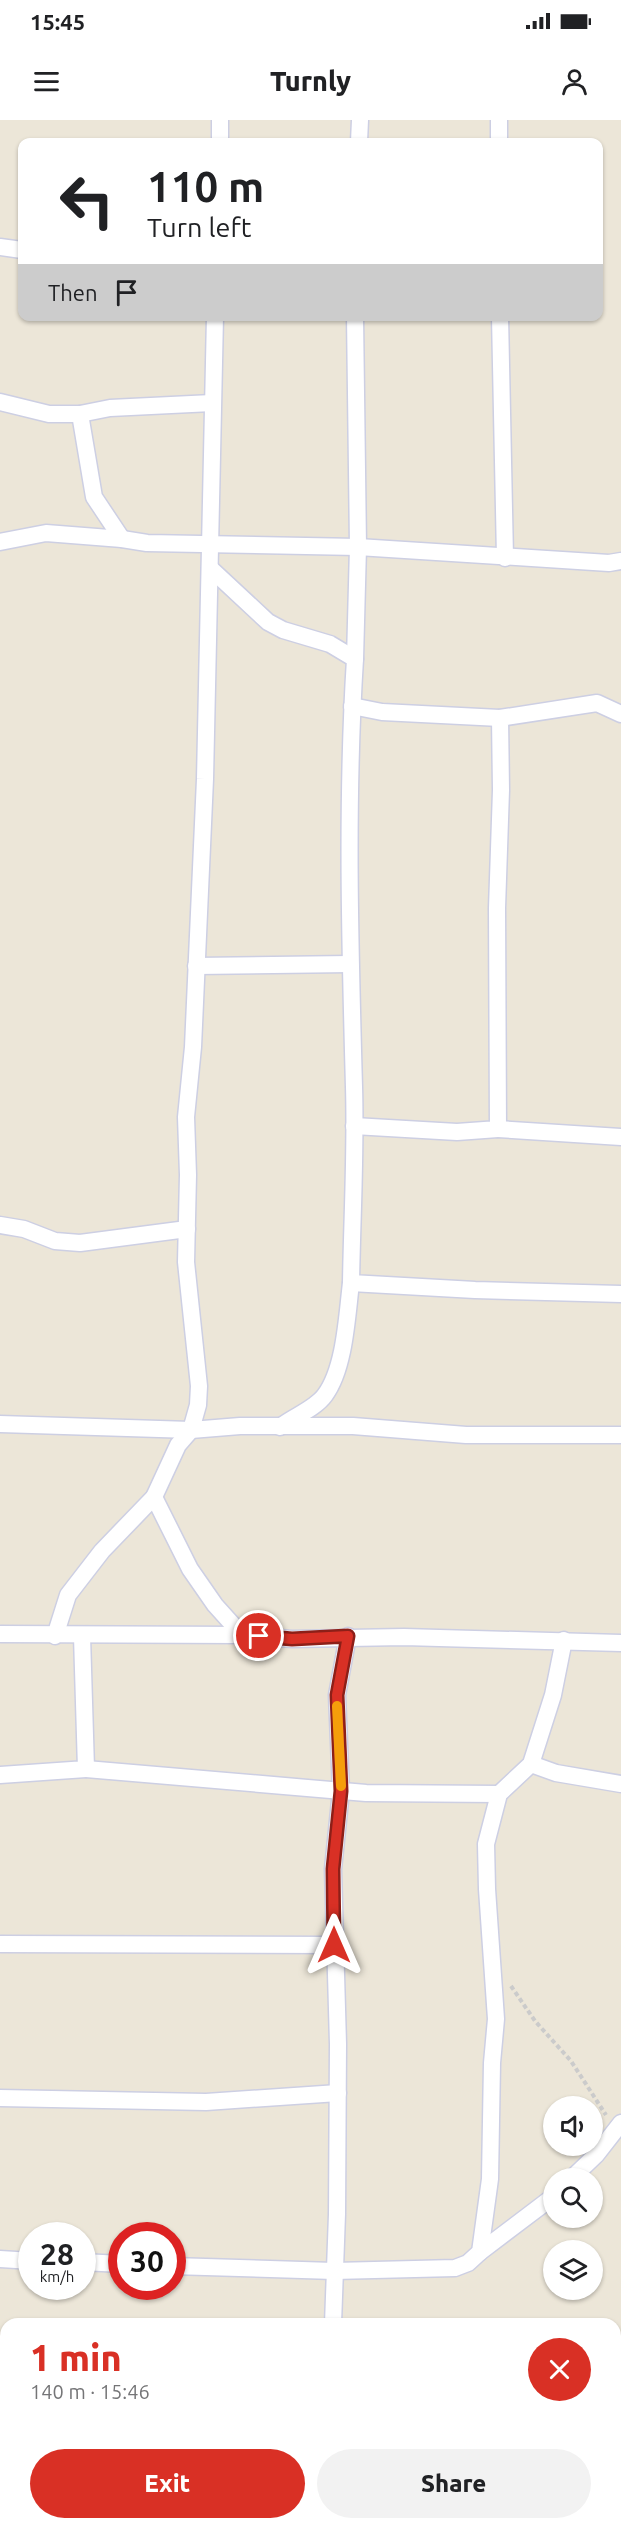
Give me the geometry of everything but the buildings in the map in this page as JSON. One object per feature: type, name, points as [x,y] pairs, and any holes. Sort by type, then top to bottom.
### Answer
[{"type":"street","points":[[220,120],[220,138]]},
{"type":"street","points":[[359,138],[360,120]]},
{"type":"street","points":[[499,138],[500,120]]},
{"type":"street","points":[[0,247],[18,249]]},
{"type":"street","points":[[55,1636],[68,1595],[102,1551],[154,1497],[178,1445],[191,1430],[198,1405],[199,1386],[186,1262],[186,1117],[193,1047],[206,758],[215,321]]},
{"type":"street","points":[[280,1427],[292,1416],[326,1395],[342,1356],[351,1283],[354,1126],[350,964],[352,706],[356,659],[358,547],[355,321]]},
{"type":"street","points":[[500,321],[505,558]]},
{"type":"street","points":[[0,402],[49,414],[80,414],[110,408],[212,403]]},
{"type":"street","points":[[80,414],[94,497],[122,538]]},
{"type":"street","points":[[0,542],[46,534],[122,538],[147,543],[358,547],[505,558],[609,563],[621,561]]},
{"type":"street","points":[[210,568],[268,622],[283,630],[330,644],[356,659]]},
{"type":"street","points":[[352,706],[382,712],[500,718],[597,703],[621,714]]},
{"type":"street","points":[[498,1130],[497,909],[501,790],[500,718]]},
{"type":"street","points":[[196,966],[350,964]]},
{"type":"street","points":[[354,1126],[457,1132],[498,1130],[621,1137]]},
{"type":"street","points":[[0,1225],[24,1229],[55,1241],[80,1243],[187,1229]]},
{"type":"street","points":[[351,1283],[475,1290],[621,1294]]},
{"type":"street","points":[[0,1424],[191,1430],[353,1426],[466,1436],[621,1435]]},
{"type":"street","points":[[154,1497],[190,1569],[215,1605],[242,1635]]},
{"type":"street","points":[[0,1634],[242,1635],[292,1639],[348,1636],[621,1643]]},
{"type":"street","points":[[82,1636],[86,1769]]},
{"type":"street","points":[[333,2318],[338,2093],[333,1869],[341,1791],[337,1695],[348,1636]]},
{"type":"street","points":[[480,2252],[490,2179],[492,2063],[496,2019],[486,1844],[499,1794],[531,1764],[553,1695],[564,1640]]},
{"type":"street","points":[[531,1764],[556,1773],[621,1784]]},
{"type":"street","points":[[0,1775],[86,1769],[366,1793],[499,1794]]},
{"type":"street","points":[[0,1944],[334,1945]]},
{"type":"street","points":[[0,2098],[206,2102],[338,2093]]},
{"type":"street","points":[[582,2168],[618,2127]]},
{"type":"street","points":[[186,2266],[334,2271],[455,2268],[468,2263],[543,2204]]},
{"type":"street","points":[[0,2259],[18,2260]]},
{"type":"path","points":[[511,1985],[535,2021],[571,2061],[618,2127]]},
{"type":"slow traffic","points":[[337,1706],[341,1786]]},
{"type":"route","points":[[259,1636],[292,1639],[348,1636],[337,1695],[341,1791],[333,1869],[334,1945]]}]
